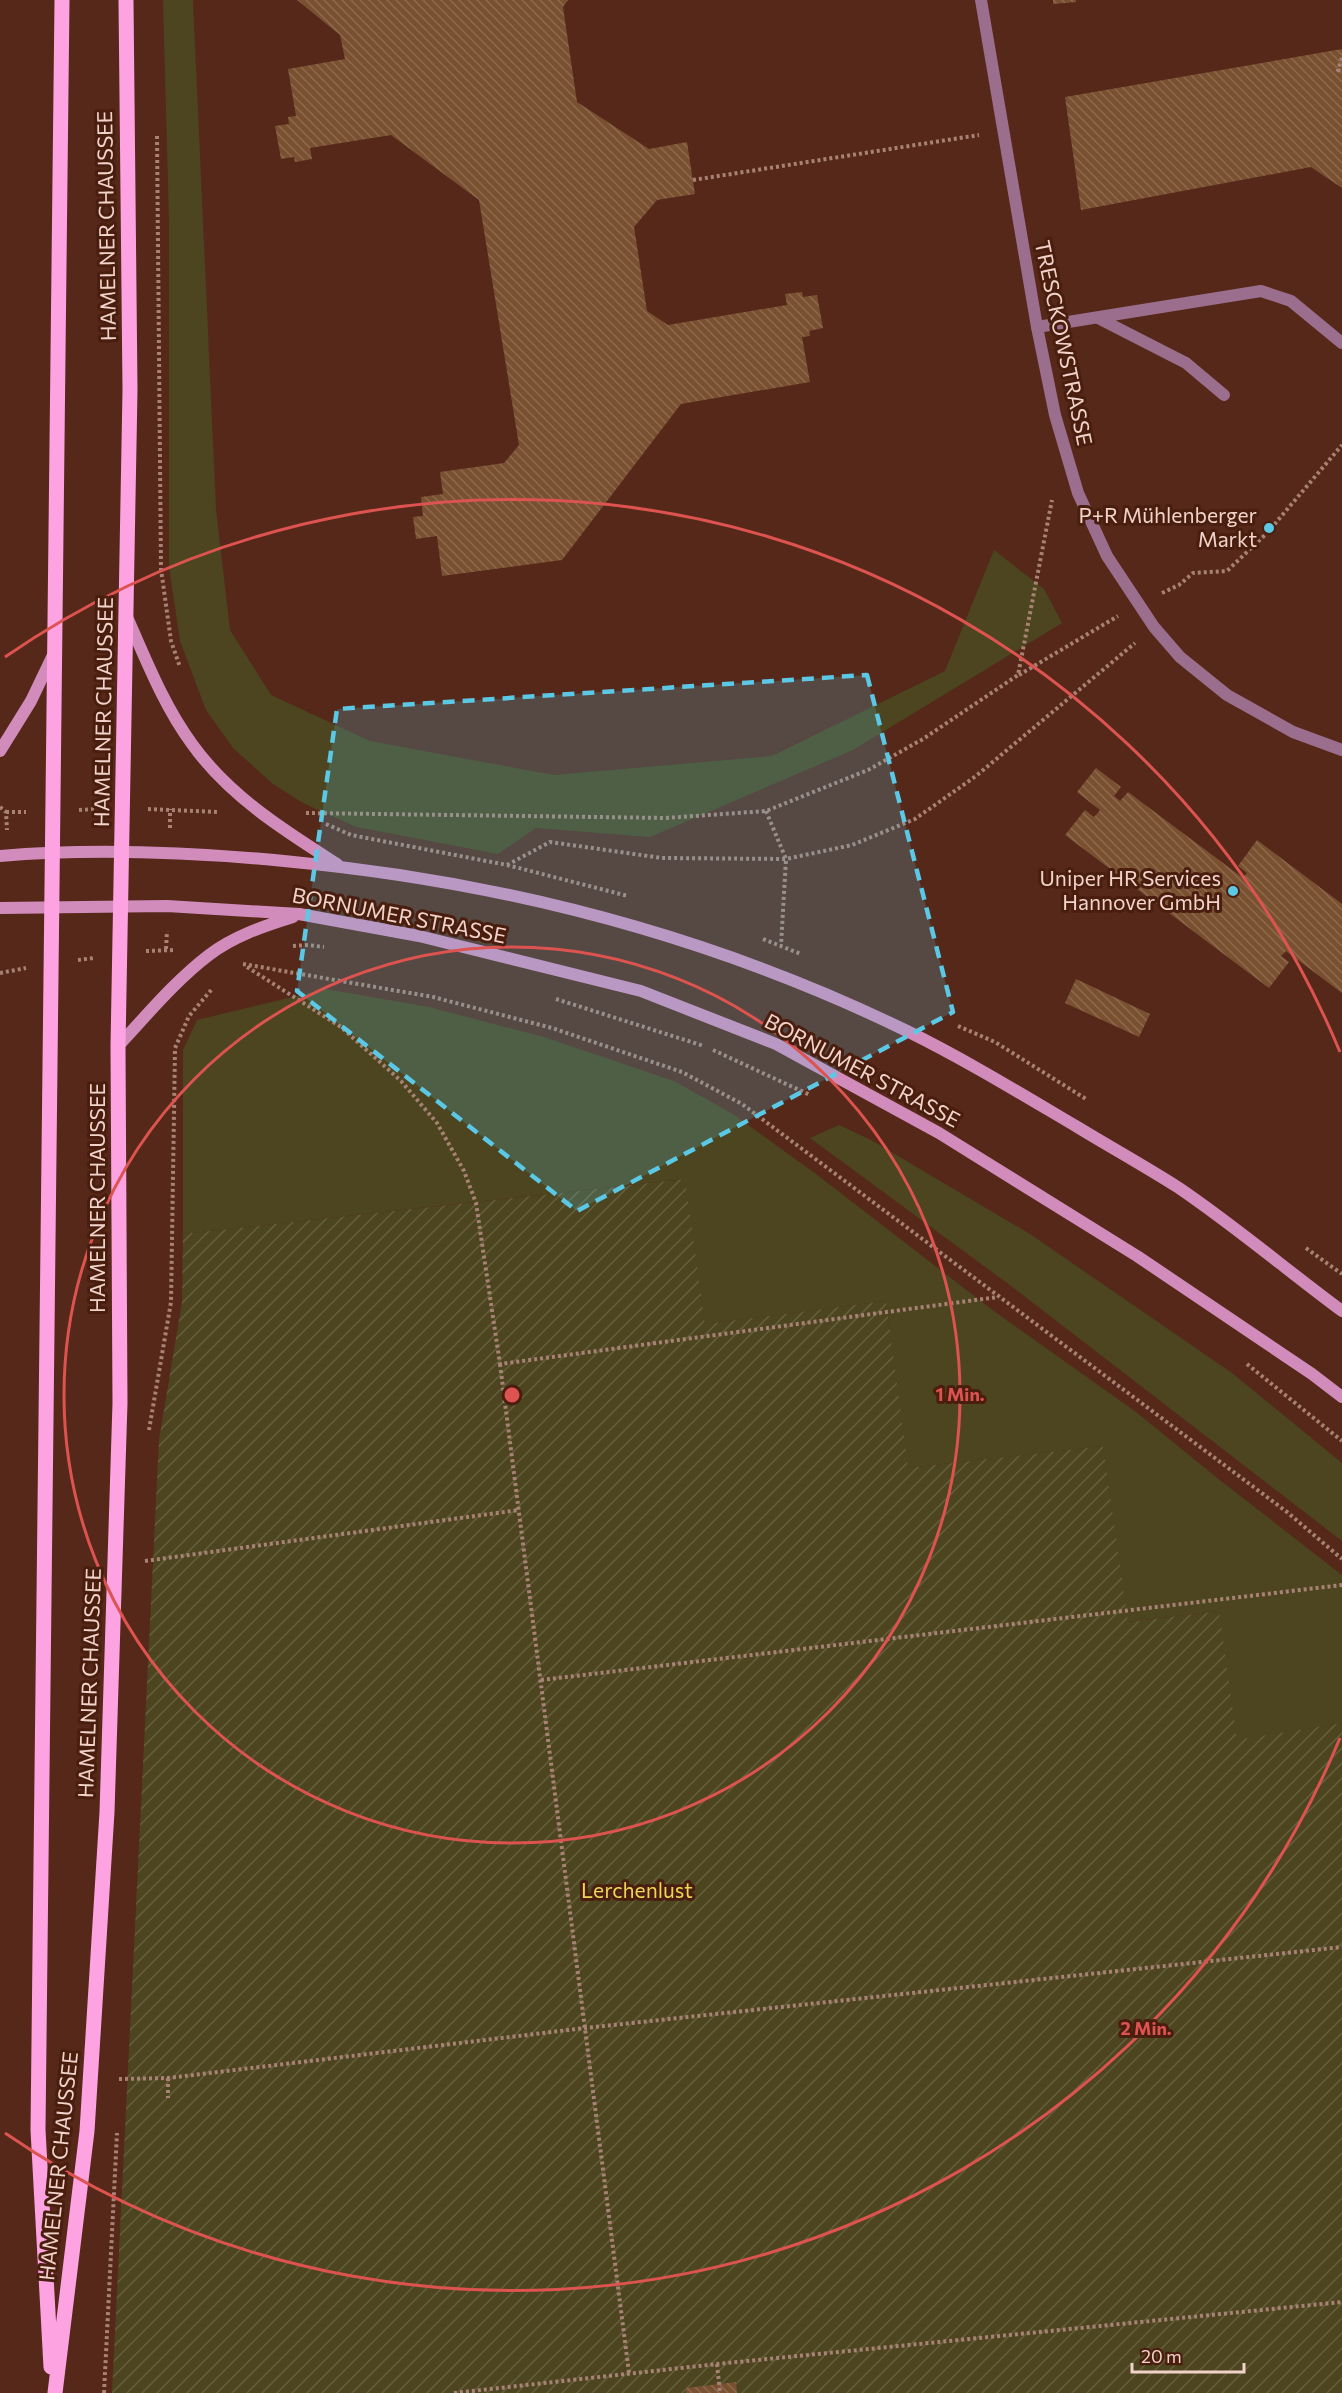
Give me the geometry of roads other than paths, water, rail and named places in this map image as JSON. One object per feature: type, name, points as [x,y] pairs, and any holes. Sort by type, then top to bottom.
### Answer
[{"type":"main road","name":"HAMELNER CHAUSSEE","points":[[54,2393],[38,2130],[62,0]]},
{"type":"main road","name":"HAMELNER CHAUSSEE","points":[[54,2393],[87,2131],[107,1812],[120,1403],[118,1046],[130,390],[126,0]]},
{"type":"main road","points":[[126,617],[160,688],[192,744],[226,784],[292,835],[341,866]]},
{"type":"main road","points":[[0,751],[31,701],[55,651]]},
{"type":"main road","name":"BORNUMER STRASSE","points":[[0,856],[52,852],[200,853],[341,866],[434,880],[547,902],[654,931],[734,957],[908,1031],[1016,1090],[1179,1189],[1342,1311]]},
{"type":"main road","name":"BORNUMER STRASSE","points":[[0,908],[178,907],[299,914],[419,936],[641,992],[776,1044],[939,1133],[1137,1256],[1312,1374],[1342,1397]]},
{"type":"main road","points":[[118,1046],[210,954],[252,930],[299,914]]},
{"type":"street","name":"TRESCKOWSTRASSE","points":[[981,0],[1054,415],[1078,493],[1107,556],[1154,627],[1180,657],[1227,695],[1293,732],[1342,750]]},
{"type":"street","points":[[1037,327],[1261,291],[1291,301],[1342,343]]},
{"type":"street","points":[[1098,318],[1186,363],[1224,395]]},
{"type":"place","name":"P+R Mühlenberger Markt","points":[[1269,528]]},
{"type":"place","name":"Uniper HR Services Hannover GmbH","points":[[1233,891]]},
{"type":"park label","name":"Lerchenlust","points":[[637,1891]]}]
